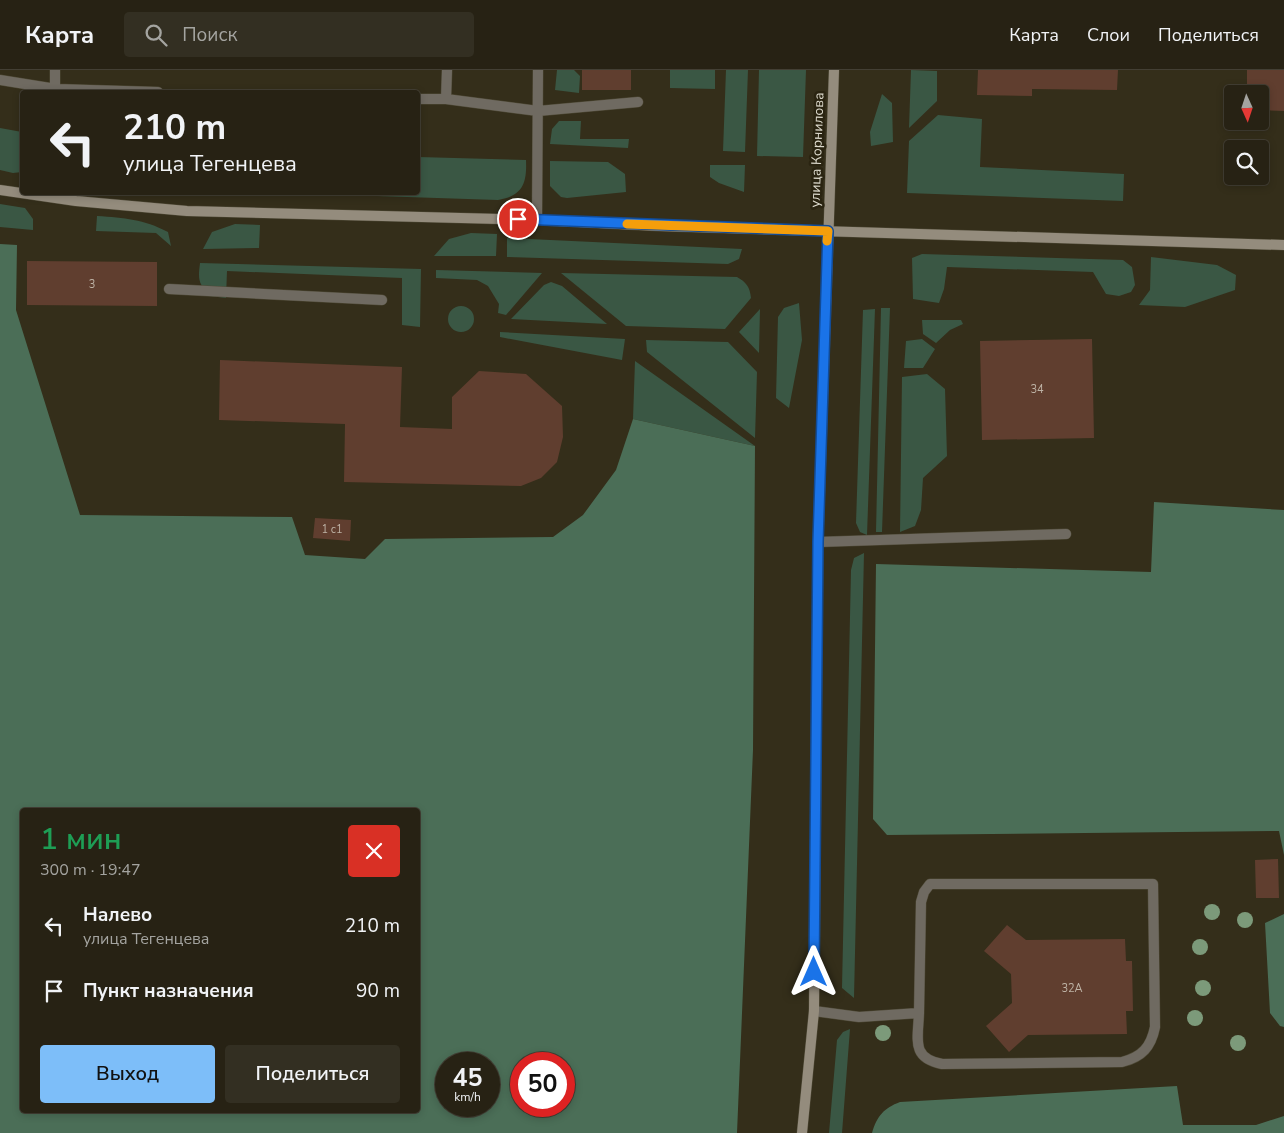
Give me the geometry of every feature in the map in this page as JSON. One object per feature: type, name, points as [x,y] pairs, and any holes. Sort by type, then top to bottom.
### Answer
[{"type":"main road","name":"улица Корнилова","points":[[802,1133],[814,1011],[818,542],[834,70]]},
{"type":"main road","points":[[0,190],[20,192]]},
{"type":"main road","points":[[47,195],[187,211],[537,220],[1284,245]]},
{"type":"lane","points":[[55,70],[56,90]]},
{"type":"lane","points":[[446,99],[447,70]]},
{"type":"lane","points":[[537,220],[538,70]]},
{"type":"lane","points":[[0,80],[51,90]]},
{"type":"lane","points":[[420,99],[446,99],[538,111],[638,102]]},
{"type":"lane","points":[[169,289],[382,300]]},
{"type":"lane","points":[[818,542],[1066,534]]},
{"type":"lane","points":[[930,884],[1153,884],[1155,1027],[1152,1040],[1144,1051],[1134,1059],[1102,1063],[942,1064],[928,1062],[921,1054],[918,1041],[920,1013],[920,902],[930,884]]},
{"type":"lane","points":[[814,1011],[859,1017],[920,1013]]},
{"type":"green space","points":[[557,70],[574,70],[580,76],[579,93],[555,90]]},
{"type":"green space","points":[[670,70],[715,70],[715,89],[670,88]]},
{"type":"green space","points":[[726,70],[748,70],[745,152],[723,151]]},
{"type":"green space","points":[[759,70],[806,70],[803,157],[757,156]]},
{"type":"green space","points":[[911,70],[937,71],[937,101],[909,128]]},
{"type":"green space","points":[[882,94],[892,103],[893,142],[871,146],[870,132]]},
{"type":"green space","points":[[938,115],[982,119],[980,167],[1124,174],[1123,201],[907,193],[909,141]]},
{"type":"green space","points":[[559,121],[581,121],[580,139],[629,139],[628,148],[550,144],[552,129]]},
{"type":"green space","points":[[0,128],[20,132],[20,172],[13,173],[0,170]]},
{"type":"green space","points":[[420,157],[526,160],[526,175],[522,187],[513,195],[498,200],[346,195],[420,195]]},
{"type":"green space","points":[[550,161],[608,162],[625,174],[626,192],[561,197],[550,186]]},
{"type":"green space","points":[[710,165],[745,165],[744,192],[719,183],[710,177]]},
{"type":"green space","points":[[0,204],[25,208],[33,219],[33,230],[0,227]]},
{"type":"green space","points":[[97,216],[134,220],[150,224],[168,232],[171,246],[156,233],[96,231]]},
{"type":"green space","points":[[235,224],[260,225],[259,248],[203,249],[212,232]]},
{"type":"green space","points":[[471,233],[497,234],[496,256],[434,256],[449,239]]},
{"type":"green space","points":[[507,238],[742,249],[739,259],[728,264],[507,257]]},
{"type":"green space","points":[[0,244],[17,245],[16,310],[80,515],[292,517],[305,555],[365,559],[385,539],[553,537],[583,515],[616,470],[633,419],[755,446],[753,750],[737,1133],[0,1133]]},
{"type":"green space","points":[[922,254],[1123,260],[1132,267],[1135,285],[1131,292],[1119,296],[1106,294],[1093,272],[947,267],[944,289],[939,303],[913,299],[912,258]]},
{"type":"green space","points":[[1151,257],[1217,265],[1236,275],[1235,290],[1185,307],[1139,305],[1150,290]]},
{"type":"green space","points":[[200,263],[421,269],[420,327],[402,325],[402,278],[227,271],[226,298],[210,296],[203,288],[199,277]]},
{"type":"green space","points":[[436,270],[542,273],[506,315],[498,313],[499,304],[488,286],[477,280],[436,278]]},
{"type":"green space","points":[[561,273],[737,277],[747,285],[751,298],[725,329],[626,326]]},
{"type":"green space","points":[[551,282],[562,286],[607,324],[511,319],[544,285]]},
{"type":"green space","points":[[799,303],[802,340],[789,408],[776,398],[778,317],[784,308]]},
{"type":"green space","points":[[461,306],[470,310],[474,319],[470,328],[461,332],[452,328],[448,319],[452,310]]},
{"type":"green space","points":[[881,308],[890,308],[882,532],[876,532]]},
{"type":"green space","points":[[760,309],[759,353],[739,332]]},
{"type":"green space","points":[[875,309],[867,535],[860,532],[856,523],[863,310]]},
{"type":"green space","points":[[922,320],[961,320],[963,324],[950,330],[936,343],[923,334]]},
{"type":"green space","points":[[500,332],[625,339],[622,360],[500,337]]},
{"type":"green space","points":[[922,339],[935,349],[923,368],[904,368],[906,341]]},
{"type":"green space","points":[[646,340],[728,342],[757,372],[755,438],[647,352]]},
{"type":"green space","points":[[635,361],[755,446],[633,419]]},
{"type":"green space","points":[[927,374],[945,389],[947,456],[923,478],[921,510],[915,526],[900,532],[902,377]]},
{"type":"green space","points":[[1154,502],[1284,510],[1284,855],[1279,831],[887,835],[873,819],[876,564],[1151,572]]},
{"type":"green space","points":[[864,553],[854,998],[842,988],[851,570],[854,558]]},
{"type":"green space","points":[[1284,914],[1284,1027],[1280,1026],[1270,1013],[1265,923]]},
{"type":"green space","points":[[850,1029],[842,1133],[829,1133],[837,1040],[843,1032]]},
{"type":"green space","points":[[1177,1086],[1183,1125],[1256,1125],[1284,1116],[1284,1133],[872,1133],[882,1113],[900,1102]]},
{"type":"building","points":[[582,70],[631,70],[631,90],[582,90]]},
{"type":"building","points":[[978,70],[1118,70],[1117,90],[1032,89],[1032,96],[977,95]]},
{"type":"building","points":[[1247,70],[1284,70],[1284,111],[1269,110],[1269,85],[1247,85]]},
{"type":"building","points":[[27,261],[157,262],[157,306],[27,305]]},
{"type":"building","points":[[1092,339],[1094,438],[982,440],[980,341]]},
{"type":"building","points":[[220,360],[402,367],[400,427],[452,429],[452,397],[479,371],[526,374],[562,406],[563,437],[557,462],[541,478],[521,486],[344,482],[345,424],[219,420]]},
{"type":"building","points":[[315,518],[351,520],[350,541],[313,538]]},
{"type":"building","points":[[1278,859],[1279,898],[1256,898],[1255,860]]},
{"type":"building","points":[[1007,925],[1026,940],[1125,939],[1126,961],[1132,961],[1133,1011],[1126,1011],[1127,1034],[1028,1035],[1009,1052],[986,1026],[1012,1003],[1011,974],[984,951]]},
{"type":"slow traffic","points":[[627,224],[828,231],[827,241]]},
{"type":"route","points":[[518,219],[659,226],[828,231],[818,542],[814,972]]}]
